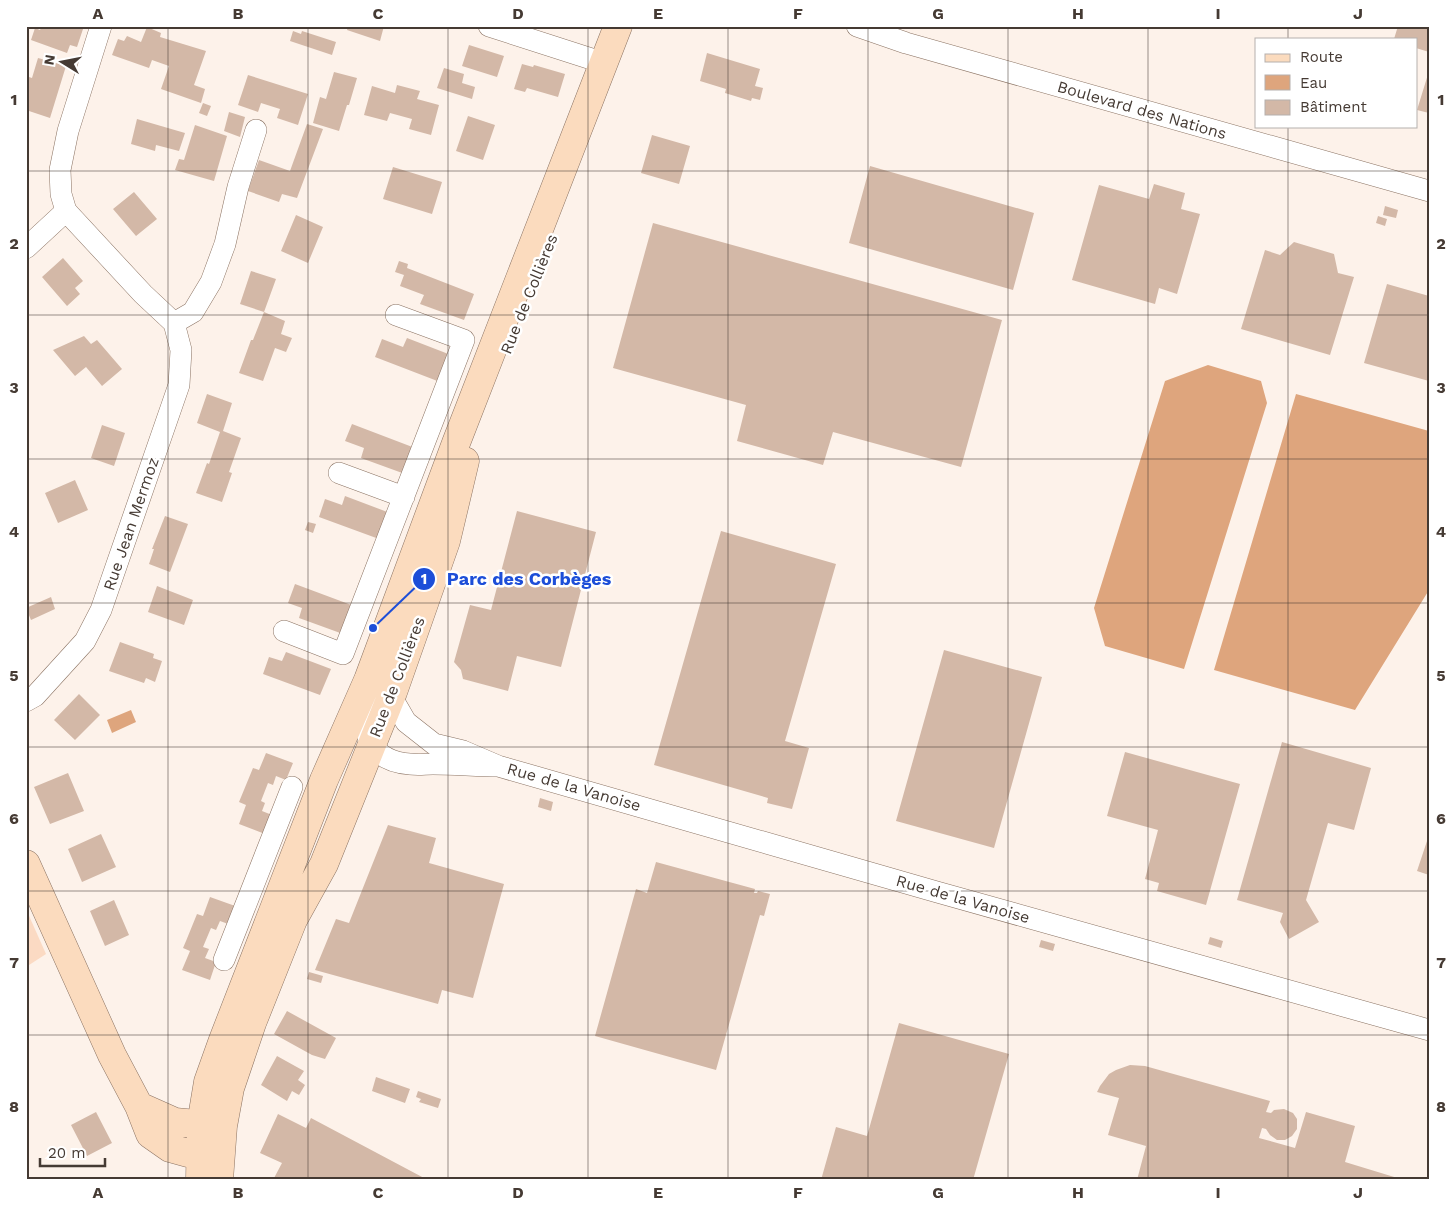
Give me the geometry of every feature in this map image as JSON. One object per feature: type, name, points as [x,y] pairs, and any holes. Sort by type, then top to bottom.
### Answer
[{"type":"main road","name":"Rue de Collières","points":[[212,1125],[208,1082],[324,780],[368,680],[456,442],[618,26]]},
{"type":"main road","name":"Rue de Collières","points":[[212,1125],[230,1088],[252,1023],[293,920],[324,864],[392,692],[446,541],[468,447],[634,26]]},
{"type":"main road","points":[[26,864],[112,1055],[150,1134],[170,1148],[210,1168],[212,1125],[175,1122],[138,1106]]},
{"type":"street","points":[[101,26],[68,131],[60,170],[61,194],[66,211],[142,294],[174,323],[193,312],[211,282],[225,244],[238,188],[256,130]]},
{"type":"street","points":[[489,26],[604,63]]},
{"type":"street","name":"Boulevard des Nations","points":[[857,26],[906,43],[1429,191]]},
{"type":"street","points":[[26,248],[66,211]]},
{"type":"street","points":[[284,631],[343,654],[464,340],[396,315]]},
{"type":"street","name":"Rue Jean Mermoz","points":[[26,701],[35,696],[85,641],[102,610],[179,385],[182,350],[174,323]]},
{"type":"street","points":[[339,473],[404,497]]},
{"type":"street","points":[[374,576],[403,588]]},
{"type":"street","points":[[368,680],[363,713],[366,734],[371,743]]},
{"type":"street","name":"Rue de la Vanoise","points":[[392,692],[395,703],[406,722],[434,744],[463,751],[498,766],[1429,1030]]},
{"type":"street","name":"Rue de la Vanoise","points":[[371,743],[378,754],[392,760],[410,764],[498,766]]},
{"type":"street","points":[[224,960],[292,787]]},
{"type":"street","points":[[258,872],[284,882]]},
{"type":"shaded area","points":[[26,909],[46,954],[26,967]]},
{"type":"water","points":[[1208,365],[1261,381],[1267,403],[1184,669],[1105,646],[1094,608],[1165,381]]},
{"type":"water","points":[[1296,394],[1429,431],[1429,590],[1355,710],[1214,670]]},
{"type":"water","points":[[131,710],[136,722],[112,733],[107,720]]},
{"type":"building","points":[[42,26],[84,26],[77,47],[70,45],[67,53],[31,40],[35,28],[40,30]]},
{"type":"building","points":[[348,26],[384,26],[380,41],[347,30]]},
{"type":"building","points":[[1398,26],[1429,26],[1429,52],[1418,49],[1418,38],[1394,38]]},
{"type":"building","points":[[147,27],[161,33],[160,37],[206,51],[194,85],[205,89],[201,103],[161,89],[169,66],[152,60],[149,68],[112,55],[118,39],[124,41],[127,36],[141,42]]},
{"type":"building","points":[[293,31],[301,34],[302,31],[336,42],[332,55],[290,41]]},
{"type":"building","points":[[469,45],[504,56],[497,77],[462,66]]},
{"type":"building","points":[[707,53],[760,69],[755,86],[763,88],[760,100],[752,98],[751,101],[725,93],[726,89],[700,81]]},
{"type":"building","points":[[38,58],[66,66],[50,118],[26,110],[26,96],[28,92],[26,91],[26,76],[32,78]]},
{"type":"building","points":[[522,64],[533,67],[534,65],[565,74],[558,97],[527,88],[525,92],[514,89]]},
{"type":"building","points":[[444,68],[464,74],[462,83],[475,87],[472,99],[437,88]]},
{"type":"building","points":[[1429,71],[1429,113],[1418,110]]},
{"type":"building","points":[[334,72],[357,78],[339,131],[313,123],[320,97],[326,99]]},
{"type":"building","points":[[248,75],[308,94],[298,125],[277,118],[280,109],[261,103],[258,112],[238,105]]},
{"type":"building","points":[[397,85],[420,91],[417,99],[439,105],[431,135],[409,129],[412,119],[390,113],[387,121],[364,115],[372,86],[395,93]]},
{"type":"building","points":[[203,103],[211,106],[207,116],[199,113]]},
{"type":"building","points":[[229,112],[245,117],[240,137],[224,131]]},
{"type":"building","points":[[468,116],[495,125],[483,160],[456,151]]},
{"type":"building","points":[[137,119],[185,133],[179,151],[156,145],[155,151],[131,144]]},
{"type":"building","points":[[307,124],[323,129],[297,198],[282,194],[279,202],[248,191],[259,160],[290,171]]},
{"type":"building","points":[[195,125],[227,136],[214,181],[175,170],[179,159],[184,160]]},
{"type":"building","points":[[652,135],[690,146],[679,184],[641,173]]},
{"type":"building","points":[[870,166],[1034,213],[1013,290],[849,243]]},
{"type":"building","points":[[393,167],[442,182],[432,214],[383,199]]},
{"type":"building","points":[[1154,184],[1185,193],[1181,209],[1200,214],[1177,294],[1159,288],[1155,304],[1072,280],[1099,185],[1149,199]]},
{"type":"building","points":[[134,192],[157,219],[136,236],[113,209]]},
{"type":"building","points":[[1385,206],[1398,210],[1396,218],[1383,215]]},
{"type":"building","points":[[296,215],[323,227],[308,263],[281,251]]},
{"type":"building","points":[[1378,216],[1387,219],[1385,226],[1376,223]]},
{"type":"building","points":[[653,223],[1002,320],[961,467],[833,432],[823,465],[737,441],[746,405],[613,368]]},
{"type":"building","points":[[1294,242],[1334,254],[1338,273],[1354,277],[1330,355],[1241,329],[1265,250],[1280,255]]},
{"type":"building","points":[[63,258],[83,281],[75,288],[80,294],[67,306],[42,277]]},
{"type":"building","points":[[399,261],[408,264],[407,268],[474,294],[464,320],[420,304],[424,295],[400,286],[404,275],[395,272]]},
{"type":"building","points":[[251,271],[276,279],[264,312],[240,304]]},
{"type":"building","points":[[1387,284],[1429,296],[1429,381],[1364,363]]},
{"type":"building","points":[[264,312],[285,321],[281,334],[292,338],[286,352],[275,348],[263,381],[239,373]]},
{"type":"building","points":[[84,336],[91,344],[97,340],[122,369],[102,386],[86,367],[75,376],[53,350]]},
{"type":"building","points":[[407,338],[451,355],[440,382],[375,357],[382,339],[403,347]]},
{"type":"building","points":[[207,394],[232,403],[223,431],[241,438],[229,472],[232,473],[222,502],[196,493],[220,432],[197,423]]},
{"type":"building","points":[[352,424],[415,448],[405,474],[361,458],[364,448],[345,441]]},
{"type":"building","points":[[102,425],[125,433],[114,466],[91,458]]},
{"type":"building","points":[[75,480],[88,510],[58,523],[45,493]]},
{"type":"building","points":[[345,496],[390,513],[379,539],[319,517],[325,499],[342,505]]},
{"type":"building","points":[[517,511],[596,532],[561,667],[517,656],[508,691],[463,679],[461,670],[454,662],[470,605],[491,610]]},
{"type":"building","points":[[165,516],[188,524],[170,572],[149,564],[154,549],[152,549]]},
{"type":"building","points":[[308,522],[316,524],[313,533],[305,530]]},
{"type":"building","points":[[721,531],[836,564],[785,741],[809,748],[792,809],[767,803],[768,798],[654,765]]},
{"type":"building","points":[[295,584],[354,606],[343,634],[299,618],[302,608],[288,603]]},
{"type":"building","points":[[157,586],[193,600],[184,625],[148,612]]},
{"type":"building","points":[[51,597],[55,609],[31,620],[26,608]]},
{"type":"building","points":[[120,642],[154,654],[153,658],[162,661],[155,682],[146,678],[144,683],[109,671]]},
{"type":"building","points":[[944,650],[1042,677],[994,848],[896,821]]},
{"type":"building","points":[[286,652],[331,669],[320,695],[263,674],[269,657],[282,661]]},
{"type":"building","points":[[79,694],[100,715],[75,740],[54,720]]},
{"type":"building","points":[[1282,742],[1371,768],[1354,830],[1328,823],[1306,900],[1319,922],[1289,939],[1280,922],[1283,913],[1237,900]]},
{"type":"building","points":[[1125,752],[1240,784],[1206,905],[1157,891],[1159,883],[1145,879],[1158,830],[1107,816]]},
{"type":"building","points":[[266,753],[293,763],[286,780],[276,776],[273,785],[268,783],[261,801],[265,803],[262,811],[272,815],[265,834],[239,824],[246,805],[239,802],[253,768],[259,770]]},
{"type":"building","points":[[68,773],[84,811],[50,824],[34,787]]},
{"type":"building","points":[[540,798],[553,802],[551,811],[538,807]]},
{"type":"building","points":[[388,825],[436,838],[429,863],[504,884],[473,998],[442,990],[438,1004],[315,970],[336,919],[349,923]]},
{"type":"building","points":[[101,834],[116,867],[82,882],[68,849]]},
{"type":"building","points":[[1429,835],[1429,875],[1417,871]]},
{"type":"building","points":[[656,862],[755,889],[754,893],[758,891],[770,894],[764,916],[760,915],[716,1070],[595,1036],[636,889],[647,893]]},
{"type":"building","points":[[210,897],[238,907],[231,925],[220,921],[216,930],[211,928],[203,947],[209,949],[205,958],[216,962],[210,980],[182,970],[190,951],[183,948],[197,914],[203,916]]},
{"type":"building","points":[[114,900],[129,935],[105,946],[90,911]]},
{"type":"building","points":[[1210,937],[1223,941],[1221,948],[1208,944]]},
{"type":"building","points":[[1041,940],[1055,944],[1053,951],[1039,947]]},
{"type":"building","points":[[309,972],[323,976],[321,983],[307,979]]},
{"type":"building","points":[[287,1011],[336,1038],[325,1059],[312,1055],[274,1034]]},
{"type":"building","points":[[899,1023],[1009,1054],[973,1180],[821,1180],[836,1127],[867,1136]]},
{"type":"building","points":[[277,1056],[304,1071],[298,1080],[305,1085],[299,1095],[292,1091],[287,1101],[261,1085]]},
{"type":"building","points":[[1130,1065],[1145,1066],[1270,1101],[1266,1112],[1271,1113],[1274,1110],[1284,1109],[1293,1113],[1297,1119],[1297,1129],[1292,1136],[1285,1140],[1277,1140],[1266,1129],[1262,1128],[1259,1138],[1295,1148],[1306,1112],[1355,1126],[1345,1162],[1404,1180],[1137,1180],[1146,1146],[1108,1135],[1119,1098],[1097,1092],[1109,1074]]},
{"type":"building","points":[[376,1077],[410,1089],[405,1103],[372,1091]]},
{"type":"building","points":[[418,1091],[441,1099],[438,1108],[419,1102],[421,1099],[416,1097]]},
{"type":"building","points":[[96,1112],[112,1143],[87,1156],[71,1125]]},
{"type":"building","points":[[278,1114],[306,1128],[311,1118],[424,1178],[423,1180],[273,1180],[282,1163],[260,1153]]},
{"type":"place","name":"Parc des Corbèges","points":[[373,628]]}]
